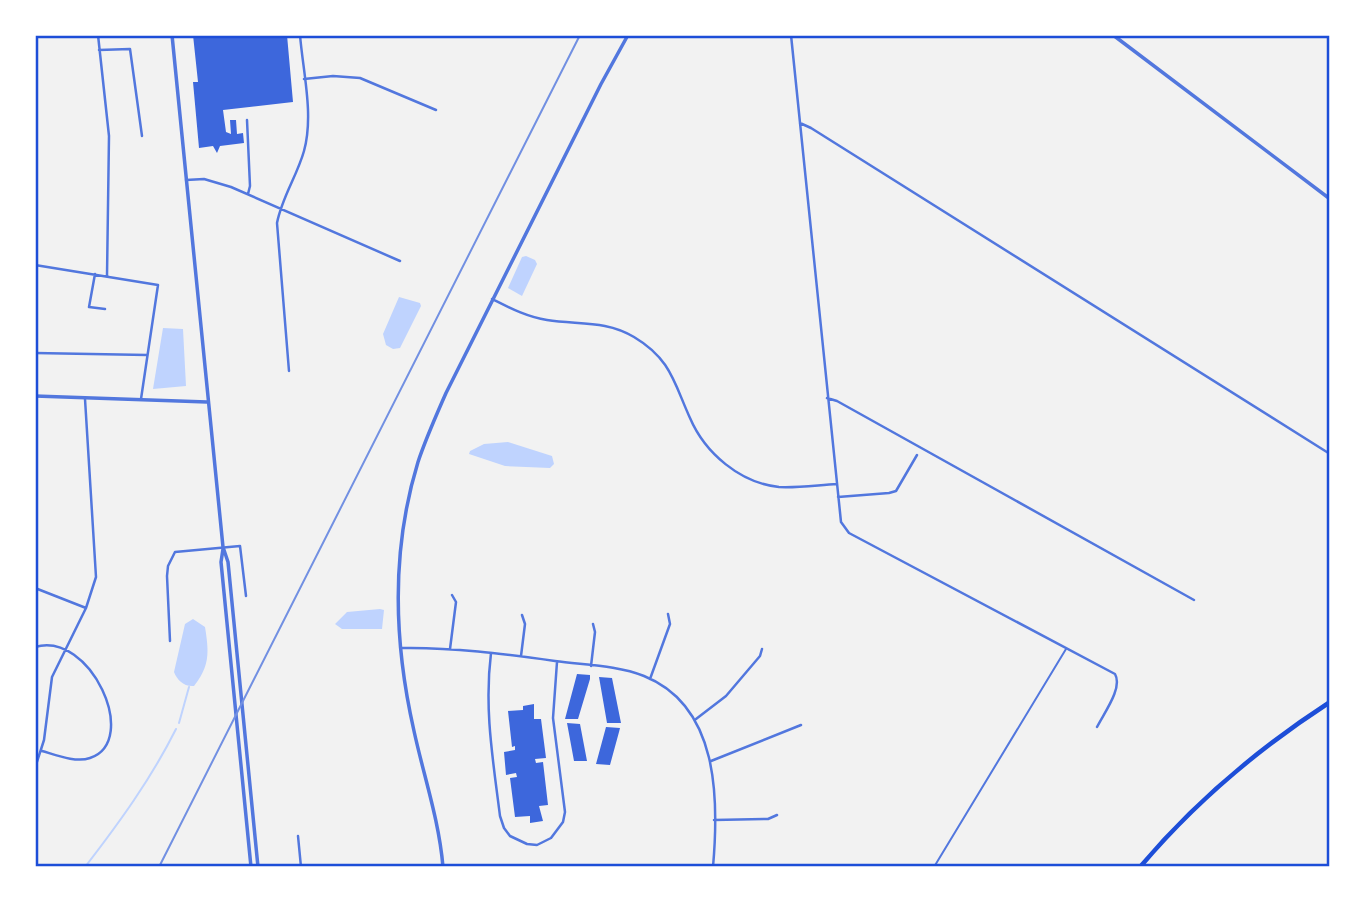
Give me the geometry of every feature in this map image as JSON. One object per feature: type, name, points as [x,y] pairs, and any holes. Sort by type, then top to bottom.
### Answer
[{"type":"main road","points":[[1140,867],[1228,776],[1283,733],[1330,702]]},
{"type":"street","points":[[98,35],[109,136],[107,276]]},
{"type":"street","points":[[172,35],[207,402],[223,547],[228,562],[258,867]]},
{"type":"street","points":[[289,370],[276,236],[279,208],[307,139],[300,35]]},
{"type":"street","points":[[443,867],[435,809],[412,722],[401,648],[399,562],[409,496],[429,432],[492,299],[628,35]]},
{"type":"street","points":[[791,35],[841,522],[849,533],[1111,671],[1118,679],[1116,688],[1097,727]]},
{"type":"street","points":[[1113,35],[1330,200]]},
{"type":"street","points":[[99,50],[130,49],[142,136]]},
{"type":"street","points":[[304,79],[333,76],[360,78],[436,110]]},
{"type":"street","points":[[247,120],[250,186],[248,194]]},
{"type":"street","points":[[800,123],[1330,454]]},
{"type":"street","points":[[187,180],[215,181],[400,261]]},
{"type":"street","points":[[35,265],[158,285],[141,399]]},
{"type":"street","points":[[95,274],[89,307],[105,309]]},
{"type":"street","points":[[492,299],[529,316],[547,320],[600,323],[632,335],[647,345],[676,382],[702,440],[717,458],[752,480],[776,487],[837,484]]},
{"type":"street","points":[[35,353],[147,355]]},
{"type":"street","points":[[35,396],[207,402]]},
{"type":"street","points":[[35,768],[42,751],[49,687],[64,650],[86,608],[97,565],[85,396]]},
{"type":"street","points":[[827,398],[837,401],[1194,600]]},
{"type":"street","points":[[838,497],[896,491],[917,455]]},
{"type":"street","points":[[170,641],[167,576],[168,566],[175,552],[240,546],[246,596]]},
{"type":"street","points":[[223,547],[221,562],[251,867]]},
{"type":"street","points":[[35,588],[86,608]]},
{"type":"street","points":[[450,649],[456,602],[452,595]]},
{"type":"street","points":[[650,679],[670,624],[668,614]]},
{"type":"street","points":[[521,657],[525,624],[522,615]]},
{"type":"street","points":[[591,666],[595,632],[593,624]]},
{"type":"street","points":[[35,647],[49,645],[64,650],[90,669],[100,682],[109,705],[109,735],[102,750],[86,759],[42,751]]},
{"type":"street","points":[[401,648],[491,653],[627,671],[650,679],[676,696],[695,720],[711,761],[715,820],[713,867]]},
{"type":"street","points":[[695,720],[726,696],[760,656],[762,649]]},
{"type":"street","points":[[491,653],[487,710],[500,816],[503,828],[510,836],[527,844],[537,845],[551,838],[558,831],[565,812],[553,718],[557,662]]},
{"type":"street","points":[[711,761],[801,724]]},
{"type":"street","points":[[715,820],[768,819],[776,815]]},
{"type":"street","points":[[298,836],[301,867]]},
{"type":"street","points":[[35,848],[35,865]]},
{"type":"lane","points":[[934,867],[1067,648]]},
{"type":"water","points":[[526,256],[537,264],[522,296],[508,288],[522,257]]},
{"type":"water","points":[[399,297],[420,303],[421,306],[400,348],[393,349],[386,345],[383,334]]},
{"type":"water","points":[[163,328],[183,329],[186,386],[153,389]]},
{"type":"water","points":[[508,442],[552,456],[554,464],[550,468],[505,466],[469,454],[484,444]]},
{"type":"water","points":[[384,610],[382,629],[342,629],[335,624],[347,612]]},
{"type":"water","points":[[193,619],[205,627],[207,651],[203,672],[194,686],[190,686],[181,682],[174,672],[185,624]]},
{"type":"building","points":[[193,35],[287,35],[293,102],[223,110],[226,132],[231,134],[230,120],[236,120],[237,134],[243,133],[244,143],[220,146],[217,153],[213,146],[199,148],[193,82],[198,82]]},
{"type":"building","points":[[577,674],[590,675],[590,679],[578,719],[565,719]]},
{"type":"building","points":[[599,677],[612,678],[621,723],[607,723]]},
{"type":"building","points":[[534,704],[534,719],[541,719],[546,758],[535,759],[536,763],[543,762],[548,805],[539,806],[543,821],[530,823],[530,816],[515,817],[510,778],[517,777],[516,773],[506,775],[504,752],[515,750],[515,746],[512,747],[508,711],[523,710],[523,706]]},
{"type":"building","points":[[567,723],[580,724],[587,761],[574,761]]},
{"type":"building","points":[[606,727],[620,728],[610,765],[596,764]]},
{"type":"waterway","points":[[179,723],[189,687]]},
{"type":"waterway","points":[[85,867],[134,800],[176,729]]},
{"type":"railway","points":[[159,867],[580,35]]}]
